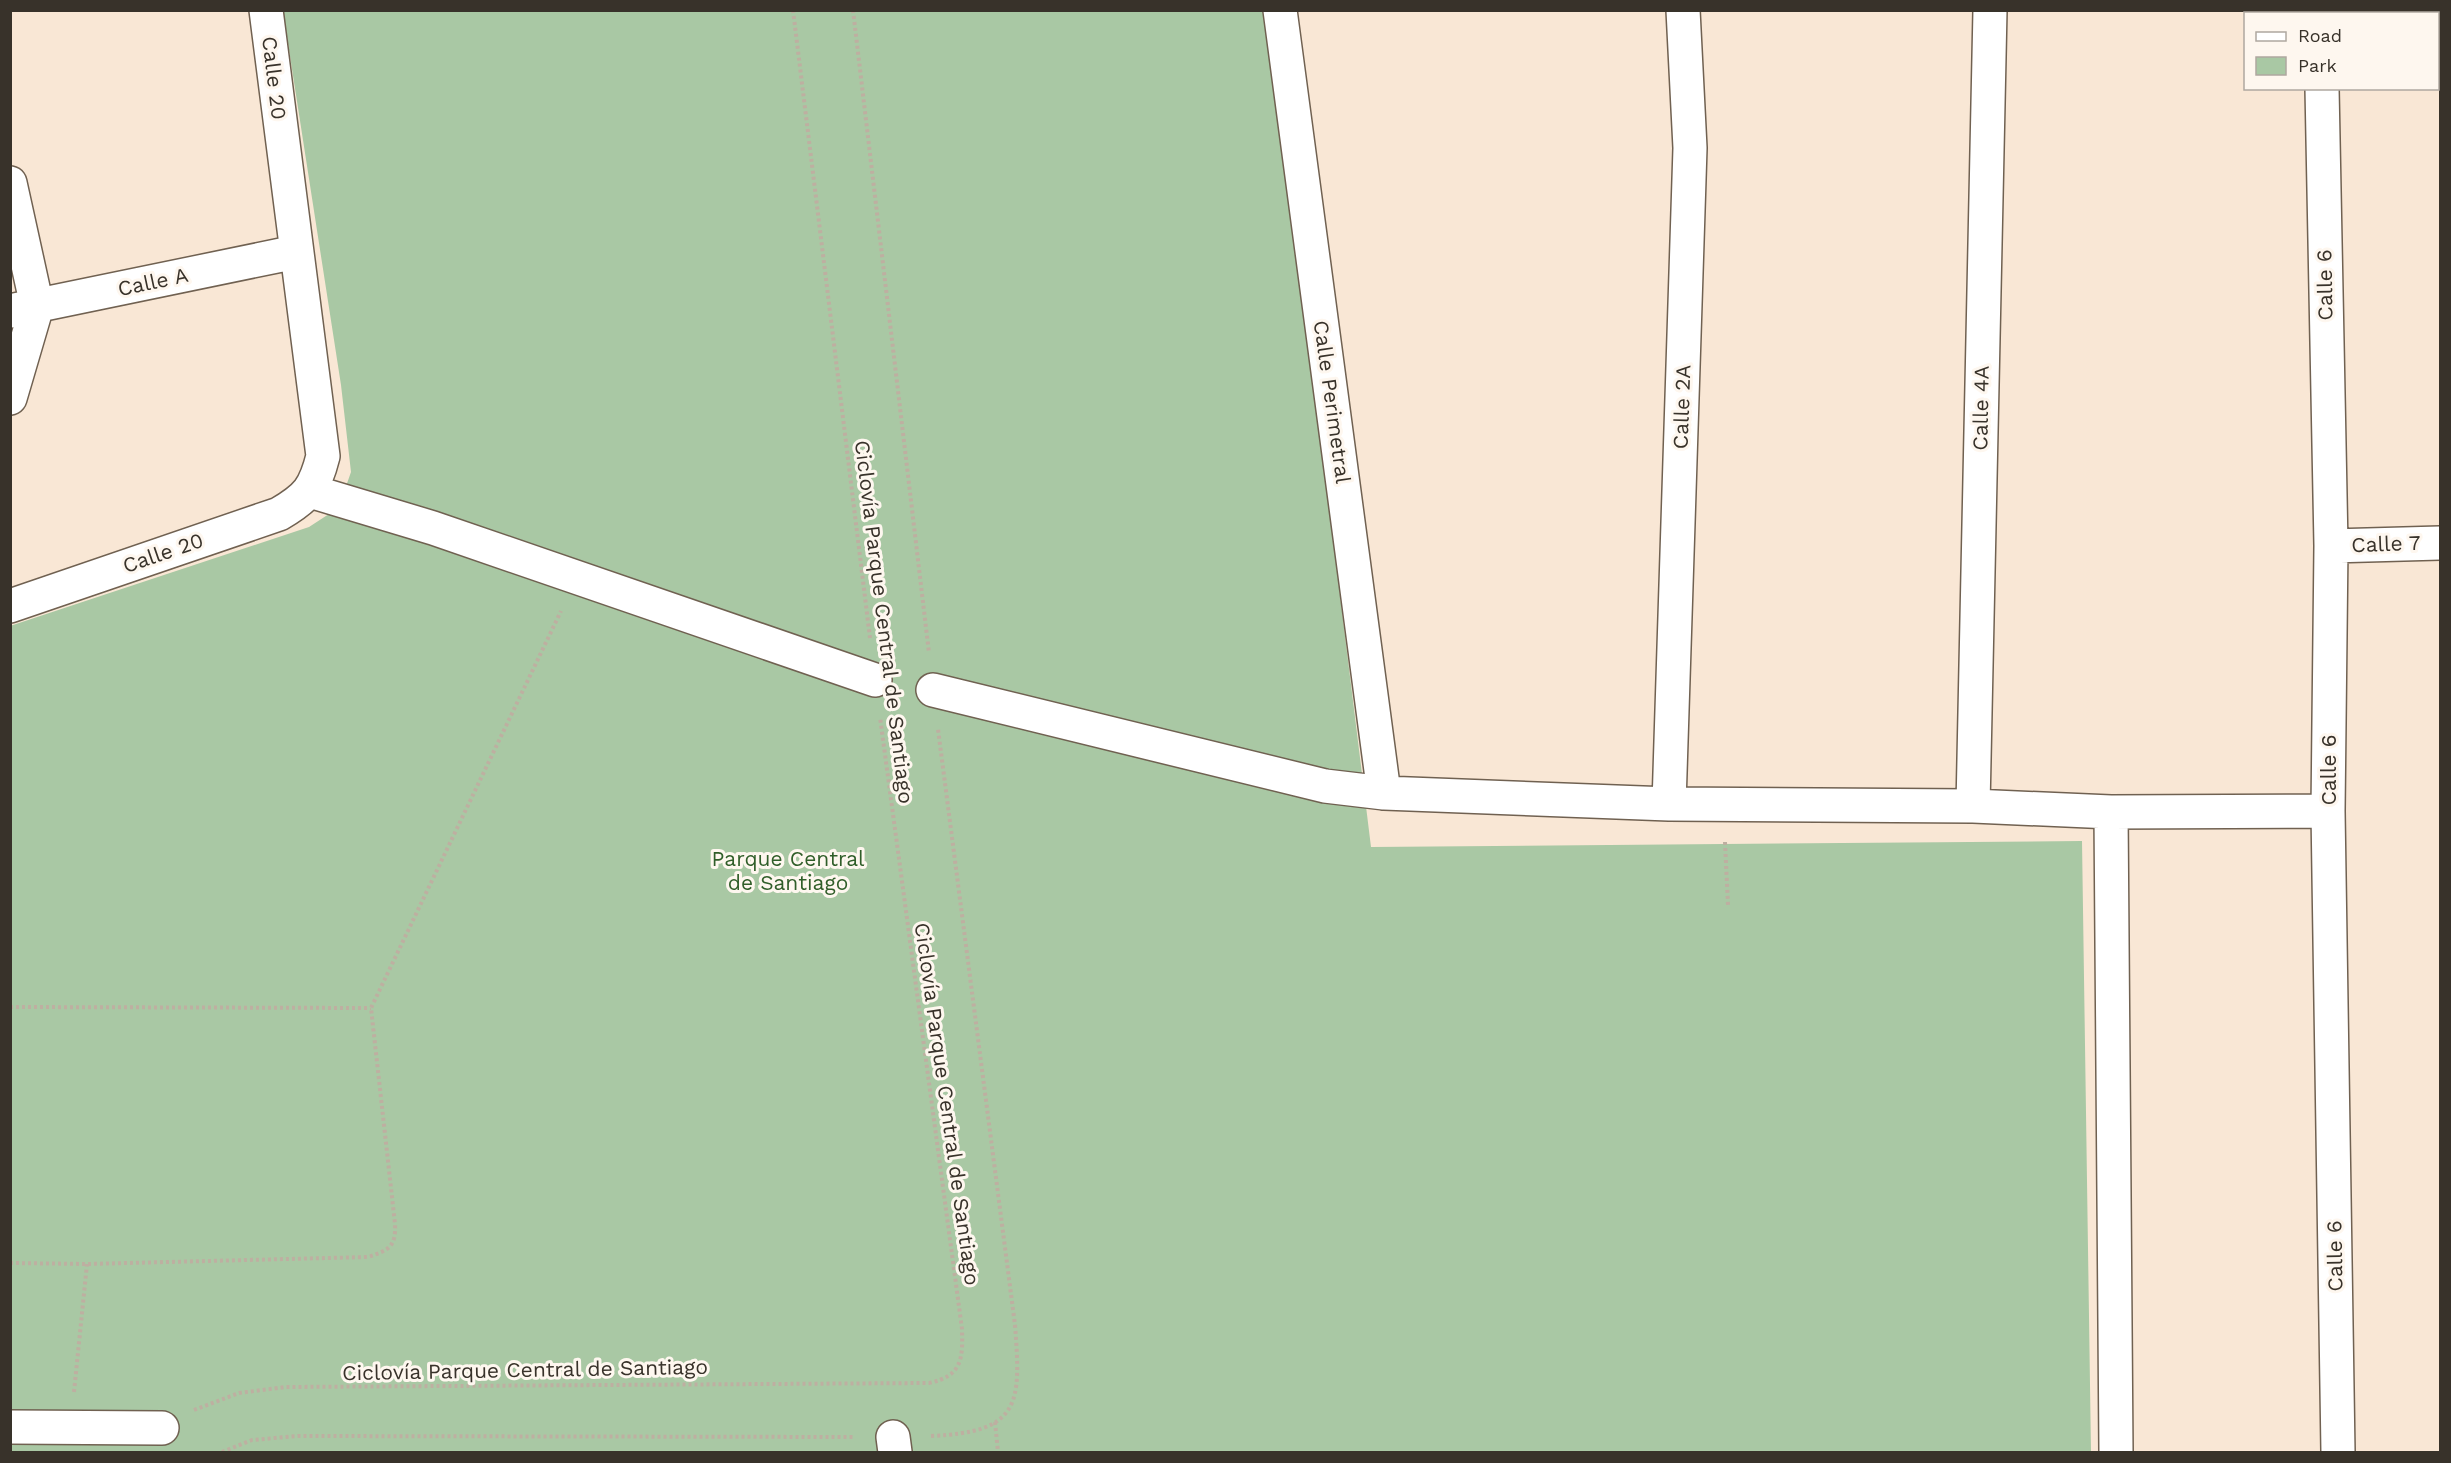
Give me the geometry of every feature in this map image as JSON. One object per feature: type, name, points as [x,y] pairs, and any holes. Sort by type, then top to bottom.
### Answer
[{"type":"street","name":"Calle 20","points":[[10,606],[279,514],[301,502],[317,479],[323,456],[266,10]]},
{"type":"street","name":"Calle Perimetral","points":[[1280,10],[1384,793]]},
{"type":"street","name":"Calle 2A","points":[[1669,804],[1690,148],[1683,10]]},
{"type":"street","name":"Calle 4A","points":[[1973,807],[1990,10]]},
{"type":"street","name":"Calle 6","points":[[2322,90],[2331,546],[2328,811],[2338,1452]]},
{"type":"street","points":[[10,183],[24,309],[10,398]]},
{"type":"street","name":"Calle A","points":[[24,309],[296,252]]},
{"type":"street","points":[[310,491],[433,528],[875,680]]},
{"type":"street","name":"Calle 7","points":[[2331,546],[2440,543]]},
{"type":"street","points":[[933,690],[1325,786],[1384,793],[1669,804],[1973,807],[2111,812],[2328,811]]},
{"type":"street","points":[[2111,812],[2116,1452]]},
{"type":"street","points":[[10,1427],[71,1440],[162,1428]]},
{"type":"path","name":"Ciclovía Parque Central de Santiago","points":[[162,1428],[199,1407],[239,1393],[286,1387],[929,1383],[951,1374],[959,1365],[963,1354],[962,1329],[875,680],[793,10]]},
{"type":"path","name":"Ciclovía Parque Central de Santiago","points":[[222,1452],[252,1440],[298,1436],[894,1445],[973,1431],[995,1422],[1009,1412],[1016,1394],[1019,1374],[1015,1325],[933,690],[853,10]]},
{"type":"path","points":[[10,1263],[87,1264],[368,1257],[391,1246],[395,1238],[395,1224],[371,1008],[577,578]]},
{"type":"path","points":[[1723,805],[1728,905]]},
{"type":"path","points":[[10,1007],[371,1008]]},
{"type":"path","points":[[71,1440],[87,1264]]},
{"type":"path","points":[[995,1422],[998,1452]]},
{"type":"green space","name":"Parque Central de Santiago","points":[[283,11],[1268,11],[1371,847],[2082,841],[2091,1452],[11,1452],[10,626],[309,527],[329,514],[343,495],[351,472],[341,385]]}]
